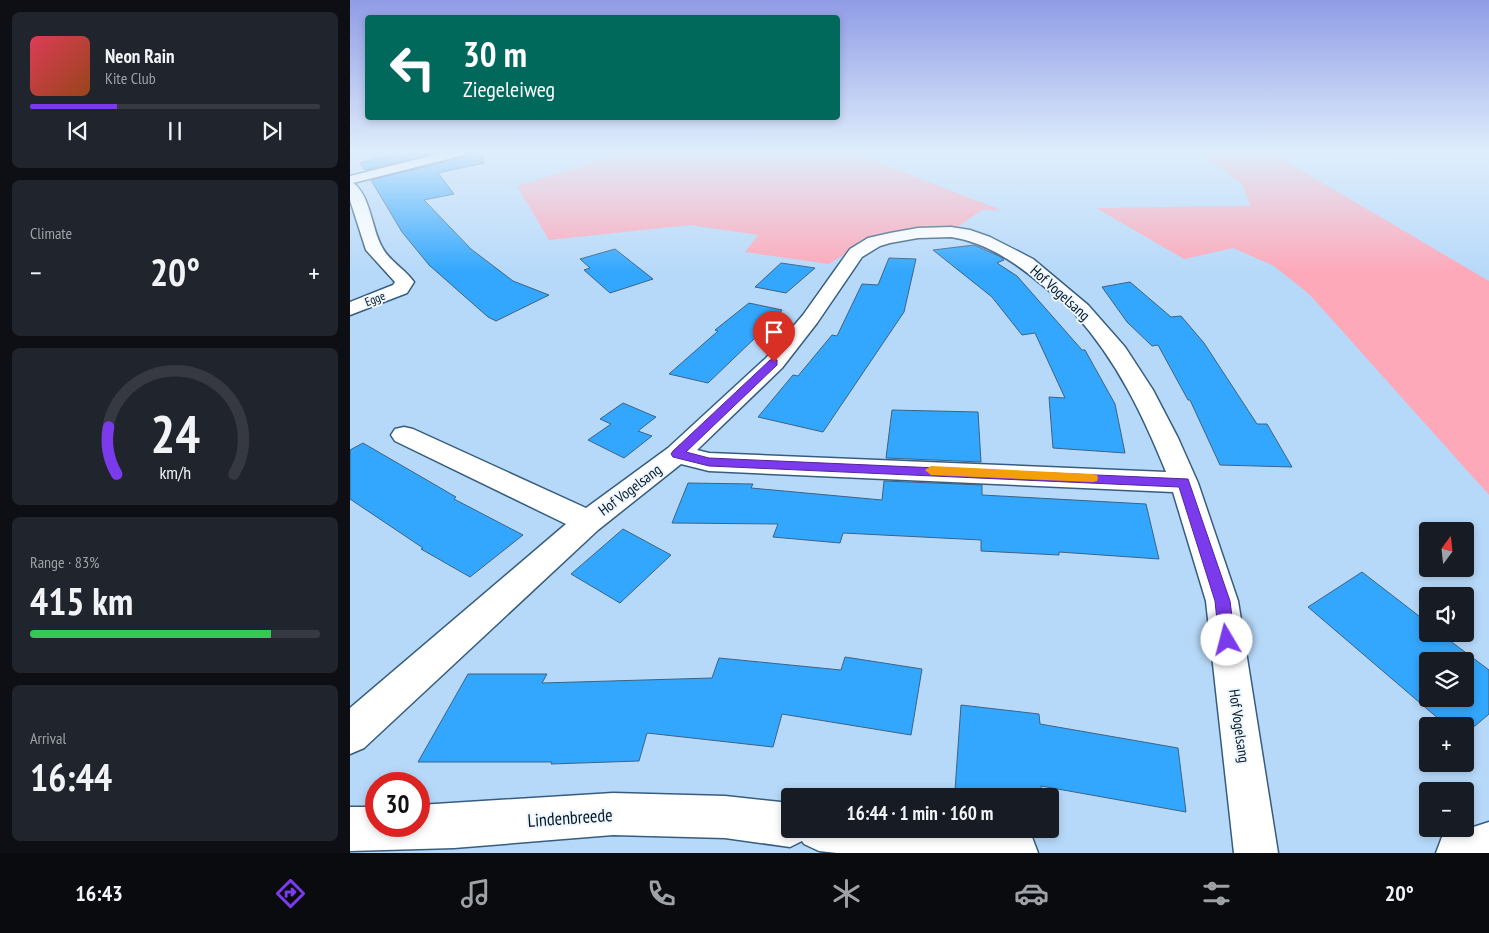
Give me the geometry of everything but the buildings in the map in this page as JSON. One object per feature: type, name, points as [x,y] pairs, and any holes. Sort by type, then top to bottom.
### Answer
[{"type":"street","name":"Egge","points":[[350,309],[400,289],[405,282],[374,250],[360,205],[353,192]]},
{"type":"street","name":"Hof Vogelsang","points":[[350,734],[588,522],[677,454],[774,362],[810,319],[856,254],[874,242],[890,238],[918,233],[951,232],[970,235],[984,240],[1026,263],[1081,309],[1117,352],[1141,390],[1184,482],[1222,601],[1256,853]]},
{"type":"street","name":"Hof Vogelsang","points":[[404,434],[588,522]]},
{"type":"street","points":[[677,454],[709,462],[1184,482]]},
{"type":"street","name":"Lindenbreede","points":[[350,830],[454,826],[613,814],[726,817],[781,824]]},
{"type":"street","points":[[893,838],[1016,853]]},
{"type":"street","points":[[1458,853],[1489,844]]},
{"type":"shaded area","points":[[520,192],[954,192],[1001,210],[982,210],[956,228],[920,228],[878,234],[829,264],[745,252],[758,235],[690,225],[549,240]]},
{"type":"shaded area","points":[[1245,192],[1338,192],[1489,281],[1489,495],[1309,294],[1274,266],[1233,248],[1184,259],[1096,208],[1251,206]]},
{"type":"slow traffic","points":[[931,470],[1092,478]]},
{"type":"route","points":[[774,362],[677,454],[709,462],[1184,482],[1222,601],[1227,640]]}]
